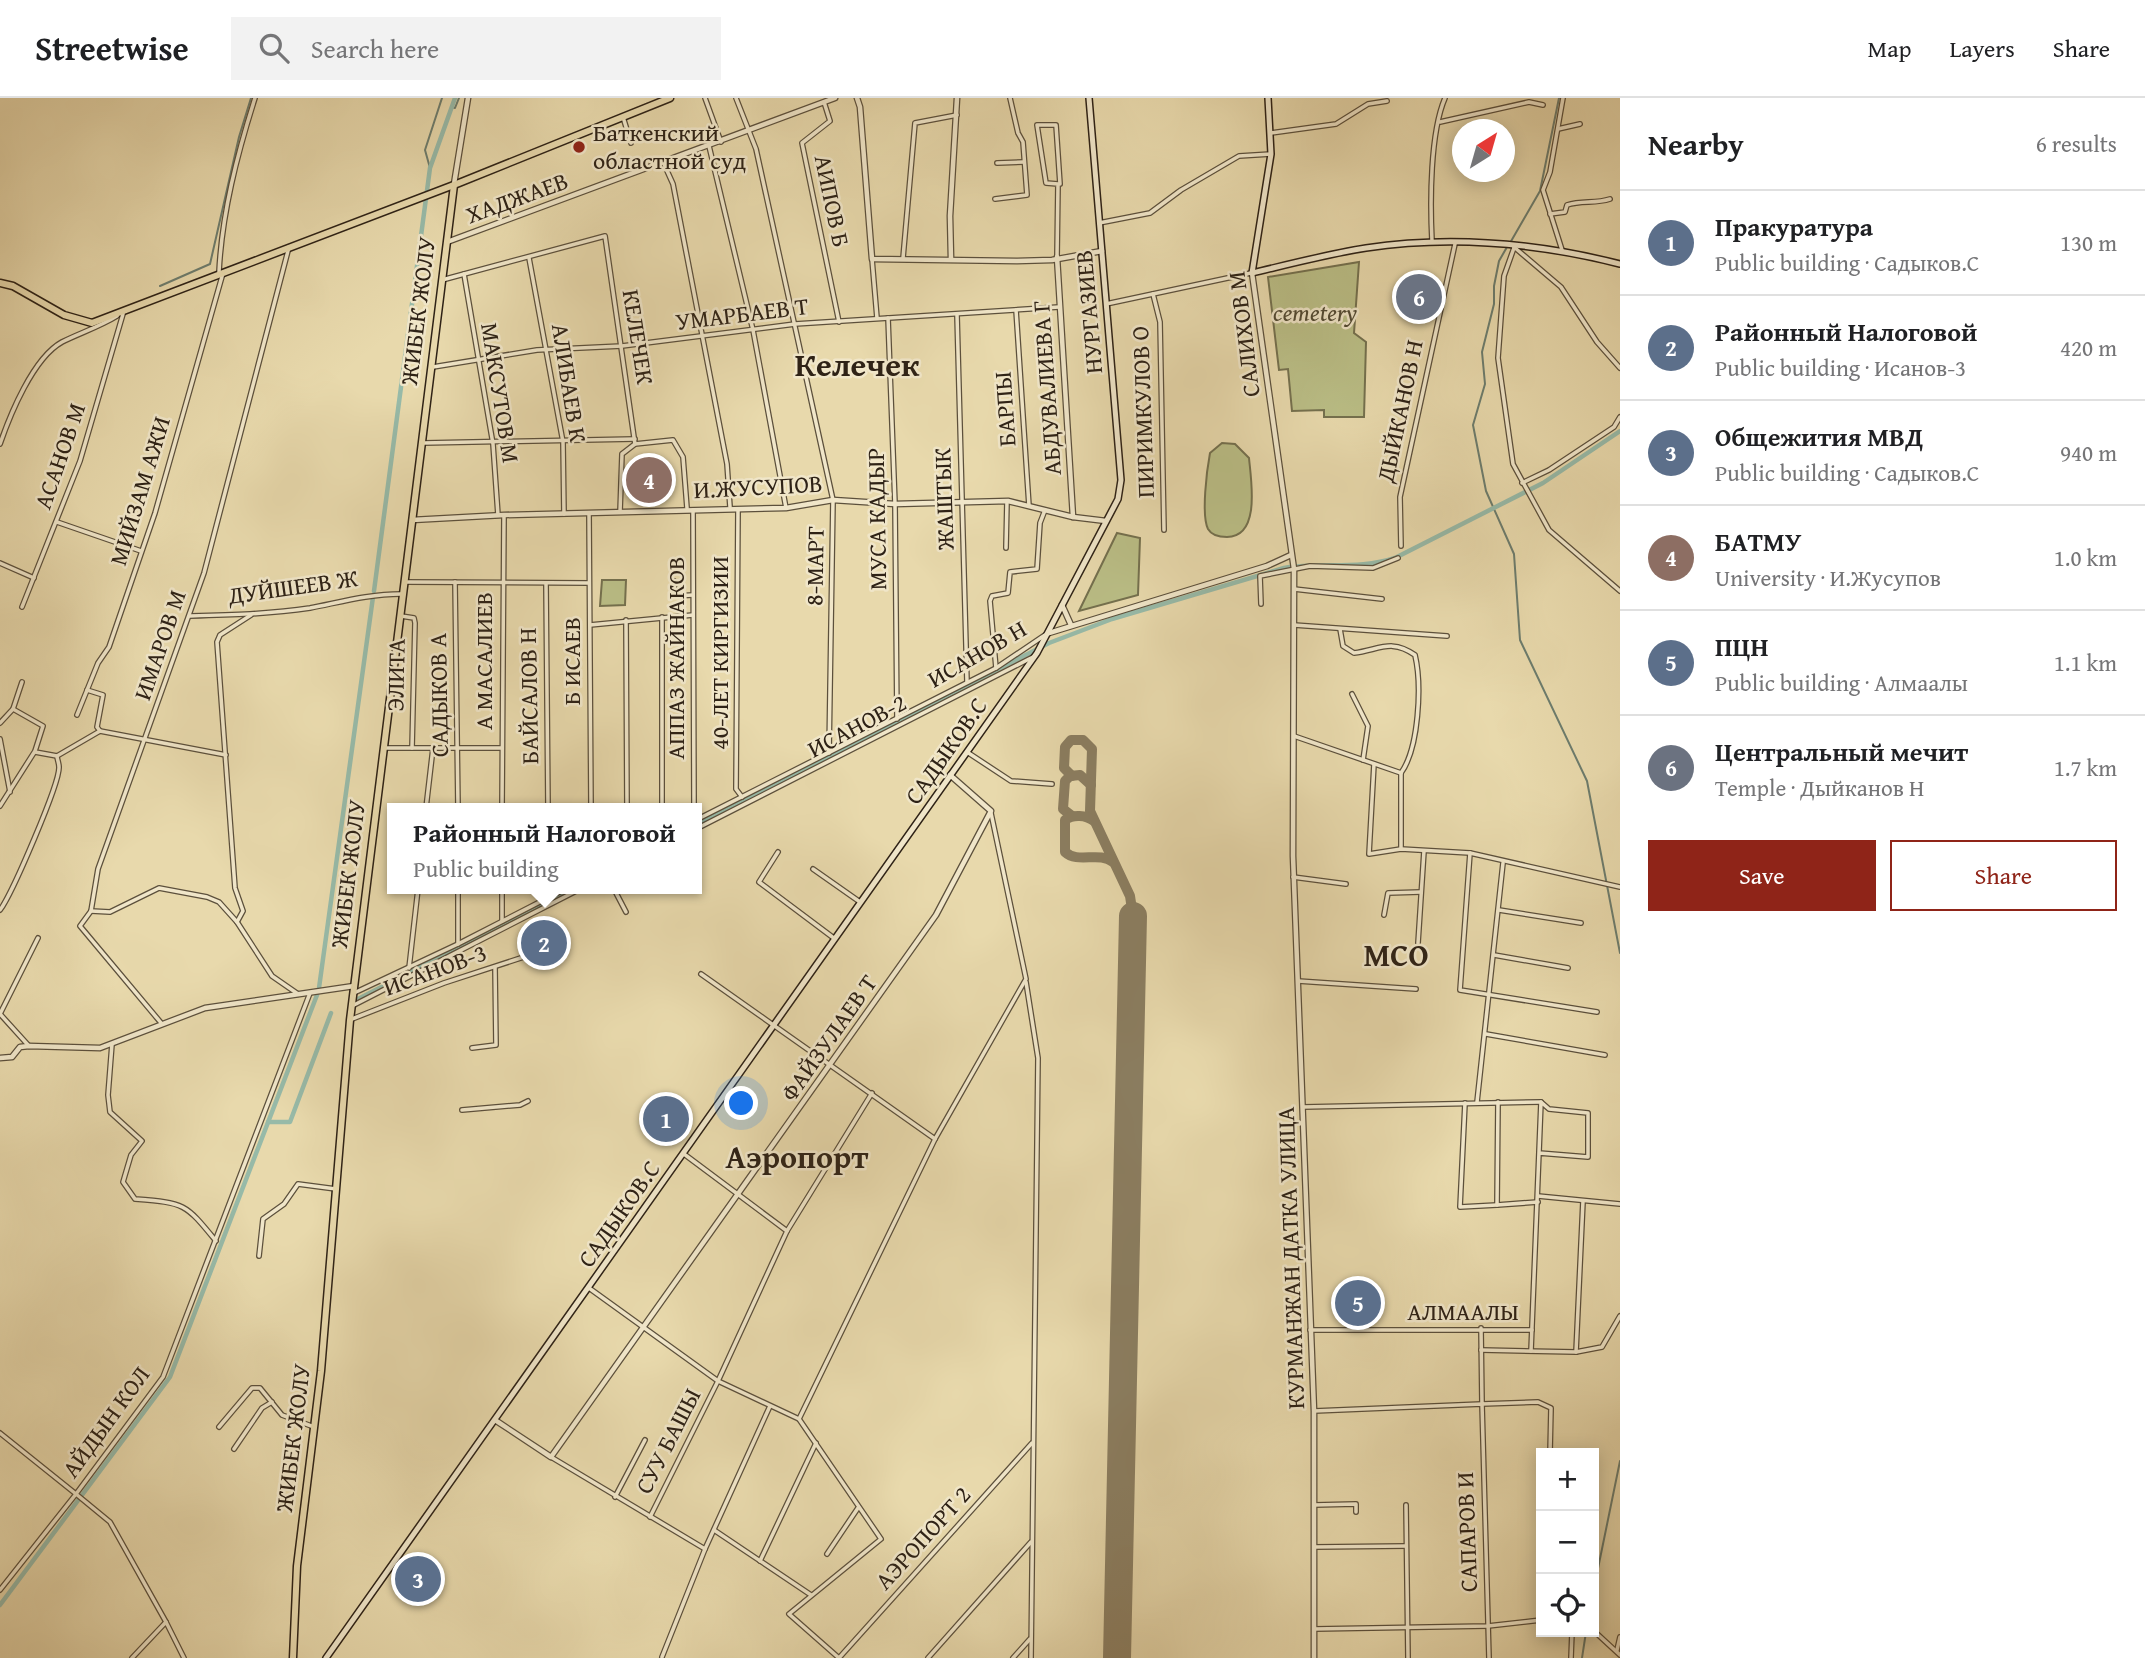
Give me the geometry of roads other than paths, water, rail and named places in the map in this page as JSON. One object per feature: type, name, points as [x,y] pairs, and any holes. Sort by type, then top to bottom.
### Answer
[{"type":"main road","points":[[0,283],[13,286],[64,315],[92,323],[120,315],[221,272],[456,184],[670,98]]},
{"type":"main road","name":"НУРГАЗИЕВ","points":[[1088,98],[1121,480],[1118,499],[1106,521]]},
{"type":"main road","name":"САЛИХОВ М","points":[[1252,273],[1271,154],[1268,98]]},
{"type":"main road","name":"ЖИБЕК ЖОЛУ","points":[[293,1658],[297,1566],[314,1427],[351,1006],[401,594],[456,184]]},
{"type":"main road","points":[[1252,273],[1367,248],[1432,243],[1504,242],[1562,250],[1620,264]]},
{"type":"main road","points":[[1045,636],[1106,521]]},
{"type":"main road","name":"САДЫКОВ.С","points":[[326,1658],[774,1027],[1036,654],[1045,636]]},
{"type":"street","name":"МИЙЗАМ АЖИ","points":[[77,715],[109,647],[141,551],[221,272],[221,242],[235,164],[255,98]]},
{"type":"street","name":"ЖИБЕК ЖОЛУ","points":[[456,184],[468,98]]},
{"type":"street","points":[[705,98],[720,142]]},
{"type":"street","name":"8-МАРТ","points":[[736,98],[756,149],[833,500],[829,753]]},
{"type":"street","name":"ХАДЖАЕВ","points":[[447,242],[664,164],[835,98]]},
{"type":"street","points":[[857,98],[877,318]]},
{"type":"street","points":[[951,259],[950,216],[957,98]]},
{"type":"street","points":[[995,199],[1027,195],[1023,142],[1018,133],[1010,98]]},
{"type":"street","points":[[1432,243],[1430,198],[1445,98]]},
{"type":"street","points":[[1562,250],[1543,190],[1550,172],[1563,99]]},
{"type":"street","name":"АИПОВ Б","points":[[824,102],[830,121],[802,143],[839,322]]},
{"type":"street","points":[[1271,133],[1336,124],[1368,104],[1387,102]]},
{"type":"street","points":[[1440,122],[1529,102],[1544,105]]},
{"type":"street","points":[[903,258],[915,123],[957,115]]},
{"type":"street","points":[[623,117],[631,143]]},
{"type":"street","points":[[1557,129],[1580,124]]},
{"type":"street","points":[[1057,257],[1060,184],[1056,125],[1037,125],[1045,183],[1058,184]]},
{"type":"street","points":[[709,146],[753,330],[786,508]]},
{"type":"street","points":[[1099,223],[1150,213],[1181,190],[1239,156],[1271,154]]},
{"type":"street","points":[[997,163],[1024,162]]},
{"type":"street","points":[[664,164],[673,184],[727,464],[730,508]]},
{"type":"street","points":[[1550,214],[1565,212],[1567,205],[1576,202],[1598,203],[1610,199]]},
{"type":"street","name":"КЕЛЕЧЕК","points":[[529,258],[604,236],[636,441]]},
{"type":"street","name":"ДЫЙКАНОВ Н","points":[[1401,546],[1399,497],[1455,244]]},
{"type":"street","points":[[1620,368],[1597,341],[1561,287],[1514,244],[1504,276],[1498,358],[1513,464],[1549,530],[1620,591]]},
{"type":"street","name":"ИМАРОВ М","points":[[162,1024],[82,931],[82,920],[92,911],[98,869],[190,616],[290,245]]},
{"type":"street","points":[[872,259],[1017,261],[1102,251]]},
{"type":"street","name":"АБДУВАЛИЕВА Г","points":[[1057,257],[1073,517]]},
{"type":"street","points":[[442,280],[529,258]]},
{"type":"street","name":"АЛИБАЕВ К","points":[[529,258],[563,442],[564,514]]},
{"type":"street","points":[[1106,304],[1252,273]]},
{"type":"street","name":"САЛИХОВ М","points":[[1252,273],[1294,568],[1294,736]]},
{"type":"street","name":"МАКСУТОВ М","points":[[464,274],[493,444],[501,516]]},
{"type":"street","name":"ПИРИМКУЛОВ О","points":[[1153,294],[1160,322],[1164,530]]},
{"type":"street","name":"УМАРБАЕВ Т","points":[[431,367],[537,350],[622,346],[795,324],[1059,307]]},
{"type":"street","name":"БАРПЫ","points":[[1016,310],[1029,506]]},
{"type":"street","points":[[0,444],[21,391],[49,353],[60,343],[120,315]]},
{"type":"street","name":"АСАНОВ М","points":[[22,607],[80,461],[120,315]]},
{"type":"street","name":"ЖАШТЫК","points":[[957,315],[967,682]]},
{"type":"street","name":"МУСА КАДЫР","points":[[888,318],[895,504],[897,719]]},
{"type":"street","points":[[1522,483],[1549,470],[1603,435],[1614,427],[1620,417]]},
{"type":"street","name":"АППАЗ ЖАЙНАКОВ","points":[[636,441],[673,440],[683,457],[690,508],[693,595],[694,803]]},
{"type":"street","points":[[421,443],[636,441]]},
{"type":"street","points":[[620,512],[622,454],[636,441]]},
{"type":"street","name":"И.ЖУСУПОВ","points":[[411,520],[690,508],[786,508],[833,500],[895,504],[1007,501],[1073,517],[1106,521]]},
{"type":"street","points":[[1006,548],[1007,501]]},
{"type":"street","name":"40-ЛЕТ КИРГИЗИИ","points":[[738,507],[736,789],[742,797]]},
{"type":"street","points":[[996,668],[990,601],[992,596],[1008,593],[1010,572],[1037,569],[1041,523],[1045,510]]},
{"type":"street","name":"Б ИСАЕВ","points":[[589,513],[591,803]]},
{"type":"street","name":"А МАСАЛИЕВ","points":[[501,516],[502,803]]},
{"type":"street","points":[[57,522],[141,551]]},
{"type":"street","name":"ИСАНОВ Н","points":[[702,817],[996,668],[1045,636],[1071,625],[1267,566],[1291,555]]},
{"type":"street","points":[[1261,604],[1261,576],[1310,566],[1373,568],[1398,558]]},
{"type":"street","points":[[0,563],[34,578]]},
{"type":"street","points":[[674,581],[676,596],[693,595]]},
{"type":"street","points":[[403,582],[589,583]]},
{"type":"street","name":"САДЫКОВ А","points":[[456,582],[457,803]]},
{"type":"street","name":"БАЙСАЛОВ Н","points":[[546,583],[548,803]]},
{"type":"street","points":[[1294,589],[1382,599]]},
{"type":"street","name":"ДУЙШЕЕВ Ж","points":[[190,616],[251,615],[311,607],[371,594],[401,594]]},
{"type":"street","points":[[1062,605],[1071,625]]},
{"type":"street","points":[[237,922],[243,911],[235,888],[217,642],[220,635],[251,615]]},
{"type":"street","points":[[590,625],[693,615]]},
{"type":"street","name":"ЭЛИТА","points":[[399,616],[414,618],[415,623],[412,748]]},
{"type":"street","name":"АППАЗ ЖАЙНАКОВ","points":[[662,617],[662,803]]},
{"type":"street","points":[[625,620],[627,803]]},
{"type":"street","points":[[1294,625],[1447,636]]},
{"type":"street","points":[[1340,629],[1343,646],[1354,653],[1380,645],[1407,649],[1415,655],[1419,672],[1412,754],[1401,773],[1401,849]]},
{"type":"street","name":"ИСАНОВ-2","points":[[702,826],[1036,654]]},
{"type":"street","points":[[0,723],[13,709],[22,682]]},
{"type":"street","points":[[87,690],[103,695],[97,727],[100,731]]},
{"type":"street","points":[[1352,694],[1368,726],[1363,760]]},
{"type":"street","points":[[0,807],[35,751],[43,726],[13,709]]},
{"type":"street","points":[[35,751],[57,756],[100,731],[226,755]]},
{"type":"street","points":[[1294,736],[1401,773]]},
{"type":"street","name":"КУРМАНЖАН ДАТКА УЛИЦА","points":[[1294,736],[1293,877],[1314,1411],[1314,1658]]},
{"type":"street","points":[[0,739],[10,794]]},
{"type":"street","points":[[383,748],[501,748]]},
{"type":"street","points":[[427,803],[433,748]]},
{"type":"street","points":[[967,752],[1011,782],[1052,784]]},
{"type":"street","points":[[0,910],[10,896],[60,768],[57,756]]},
{"type":"street","points":[[1374,764],[1369,854],[1401,849],[1470,853],[1503,863],[1620,887]]},
{"type":"street","points":[[950,775],[991,811],[1026,979],[1038,1058],[1031,1658]]},
{"type":"street","name":"ФАЙЗУЛАЕВ Т","points":[[551,1458],[646,1328],[936,915],[991,811]]},
{"type":"street","points":[[1418,943],[1424,851]]},
{"type":"street","points":[[778,852],[759,882],[835,940]]},
{"type":"street","points":[[1470,853],[1461,990],[1597,1012]]},
{"type":"street","points":[[1477,1102],[1491,993],[1503,863]]},
{"type":"street","points":[[813,869],[861,903]]},
{"type":"street","points":[[1293,877],[1346,884]]},
{"type":"street","points":[[92,911],[103,913],[120,909],[142,894],[159,888],[219,902],[237,922],[272,976],[298,994]]},
{"type":"street","points":[[1384,915],[1388,893],[1421,892]]},
{"type":"street","points":[[409,968],[417,894]]},
{"type":"street","points":[[458,894],[458,944]]},
{"type":"street","points":[[502,894],[502,921]]},
{"type":"street","points":[[0,1058],[12,1057],[20,1047],[29,1045],[100,1048],[205,1008],[298,994],[354,989],[409,968],[556,894]]},
{"type":"street","points":[[351,1006],[570,894]]},
{"type":"street","points":[[616,894],[625,912]]},
{"type":"street","points":[[1499,910],[1581,923]]},
{"type":"street","points":[[29,1045],[0,1014],[38,938]]},
{"type":"street","name":"ИСАНОВ-3","points":[[350,1020],[444,983],[533,954]]},
{"type":"street","points":[[1494,954],[1568,968]]},
{"type":"street","points":[[472,1048],[496,1045],[495,967]]},
{"type":"street","points":[[701,974],[935,1139]]},
{"type":"street","points":[[799,1419],[935,1139],[1026,979]]},
{"type":"street","points":[[1298,981],[1416,989]]},
{"type":"street","name":"АЙДЫН КОЛ","points":[[0,1433],[76,1494],[163,1377],[310,993]]},
{"type":"street","points":[[1486,1034],[1605,1055]]},
{"type":"street","points":[[112,1044],[108,1095],[110,1112],[142,1141],[131,1154],[123,1182],[135,1199],[175,1202],[188,1208],[216,1241]]},
{"type":"street","name":"СУУ БАШЫ","points":[[650,1517],[718,1381],[787,1231],[872,1093]]},
{"type":"street","points":[[462,1110],[520,1105],[528,1101]]},
{"type":"street","points":[[1465,1102],[1460,1207],[1538,1202]]},
{"type":"street","points":[[1497,1205],[1498,1102]]},
{"type":"street","points":[[1303,1107],[1541,1102],[1549,1109],[1588,1114],[1588,1157],[1539,1153]]},
{"type":"street","points":[[1531,1351],[1541,1102]]},
{"type":"street","points":[[684,1154],[787,1231]]},
{"type":"street","points":[[259,1256],[263,1219],[284,1204],[298,1184],[335,1189]]},
{"type":"street","points":[[1538,1196],[1620,1204]]},
{"type":"street","points":[[1576,1352],[1583,1200]]},
{"type":"street","points":[[589,1288],[718,1381],[799,1419],[881,1539],[789,1614],[839,1658]]},
{"type":"street","points":[[1481,1350],[1576,1352],[1602,1347],[1620,1316]]},
{"type":"street","name":"САПАРОВ И","points":[[1481,1328],[1489,1658]]},
{"type":"street","name":"АЛМААЛЫ","points":[[1310,1330],[1532,1329]]},
{"type":"street","points":[[219,1427],[252,1388],[260,1388],[282,1415],[314,1427]]},
{"type":"street","points":[[234,1449],[262,1408],[272,1402]]},
{"type":"street","points":[[1314,1411],[1538,1402],[1551,1408],[1550,1448]]},
{"type":"street","points":[[662,1657],[705,1549],[770,1406]]},
{"type":"street","points":[[495,1420],[551,1458],[705,1549]]},
{"type":"street","points":[[615,1497],[645,1440]]},
{"type":"street","name":"АЭРОПОРТ 2","points":[[839,1658],[1033,1442]]},
{"type":"street","points":[[760,1561],[816,1443]]},
{"type":"street","points":[[0,1590],[76,1494],[110,1522],[184,1658]]},
{"type":"street","points":[[1314,1505],[1356,1504],[1356,1512]]},
{"type":"street","points":[[1406,1505],[1408,1658]]},
{"type":"street","points":[[827,1555],[858,1508]]},
{"type":"street","points":[[714,1530],[812,1595]]},
{"type":"street","points":[[928,1658],[1032,1541]]},
{"type":"street","points":[[1314,1547],[1407,1546]]},
{"type":"street","points":[[1314,1629],[1488,1626],[1536,1621]]},
{"type":"street","points":[[132,1658],[166,1622]]},
{"type":"street","points":[[1599,1635],[1619,1652]]},
{"type":"street","points":[[1571,1658],[1572,1637]]},
{"type":"street","points":[[1619,1652],[1620,1637]]},
{"type":"street","points":[[1013,1658],[1030,1639]]},
{"type":"waterway","points":[[160,286],[210,264],[239,137],[251,98]]},
{"type":"waterway","points":[[430,168],[425,150],[442,98]]},
{"type":"waterway","points":[[374,591],[430,168],[455,98]]},
{"type":"waterway","points":[[452,107],[455,108],[459,98]]},
{"type":"waterway","points":[[1510,243],[1540,191],[1559,98]]},
{"type":"waterway","points":[[1507,247],[1499,261],[1494,286],[1494,304],[1482,352],[1485,384],[1473,425],[1486,491],[1514,554],[1520,640],[1587,781],[1620,953]]},
{"type":"waterway","points":[[702,821],[1049,643],[1112,619],[1284,568],[1368,564],[1395,558],[1543,483],[1620,431]]},
{"type":"waterway","points":[[319,988],[373,597]]},
{"type":"waterway","points":[[358,999],[562,894]]},
{"type":"waterway","points":[[0,1605],[170,1377],[317,995]]},
{"type":"waterway","points":[[268,1122],[290,1122],[331,1013]]},
{"type":"waterway","points":[[1597,1574],[1620,1461]]},
{"type":"waterway","points":[[1582,1658],[1585,1637]]},
{"type":"place","name":"Баткенский областной суд","points":[[579,147]]},
{"type":"place","name":"Центральный мечит","points":[[1419,297]]},
{"type":"place","name":"БАТМУ","points":[[649,480]]},
{"type":"place","name":"Районный Налоговой","points":[[544,943]]},
{"type":"place","name":"Пракуратура","points":[[666,1119]]},
{"type":"place","name":"ПЦН","points":[[1358,1303]]},
{"type":"place","name":"Общежития МВД","points":[[418,1579]]},
{"type":"district","name":"Келечек","points":[[857,365]]},
{"type":"district","name":"МСО","points":[[1396,955]]},
{"type":"district","name":"Аэропорт","points":[[797,1157]]},
{"type":"park label","name":"cemetery","points":[[1315,313]]}]
